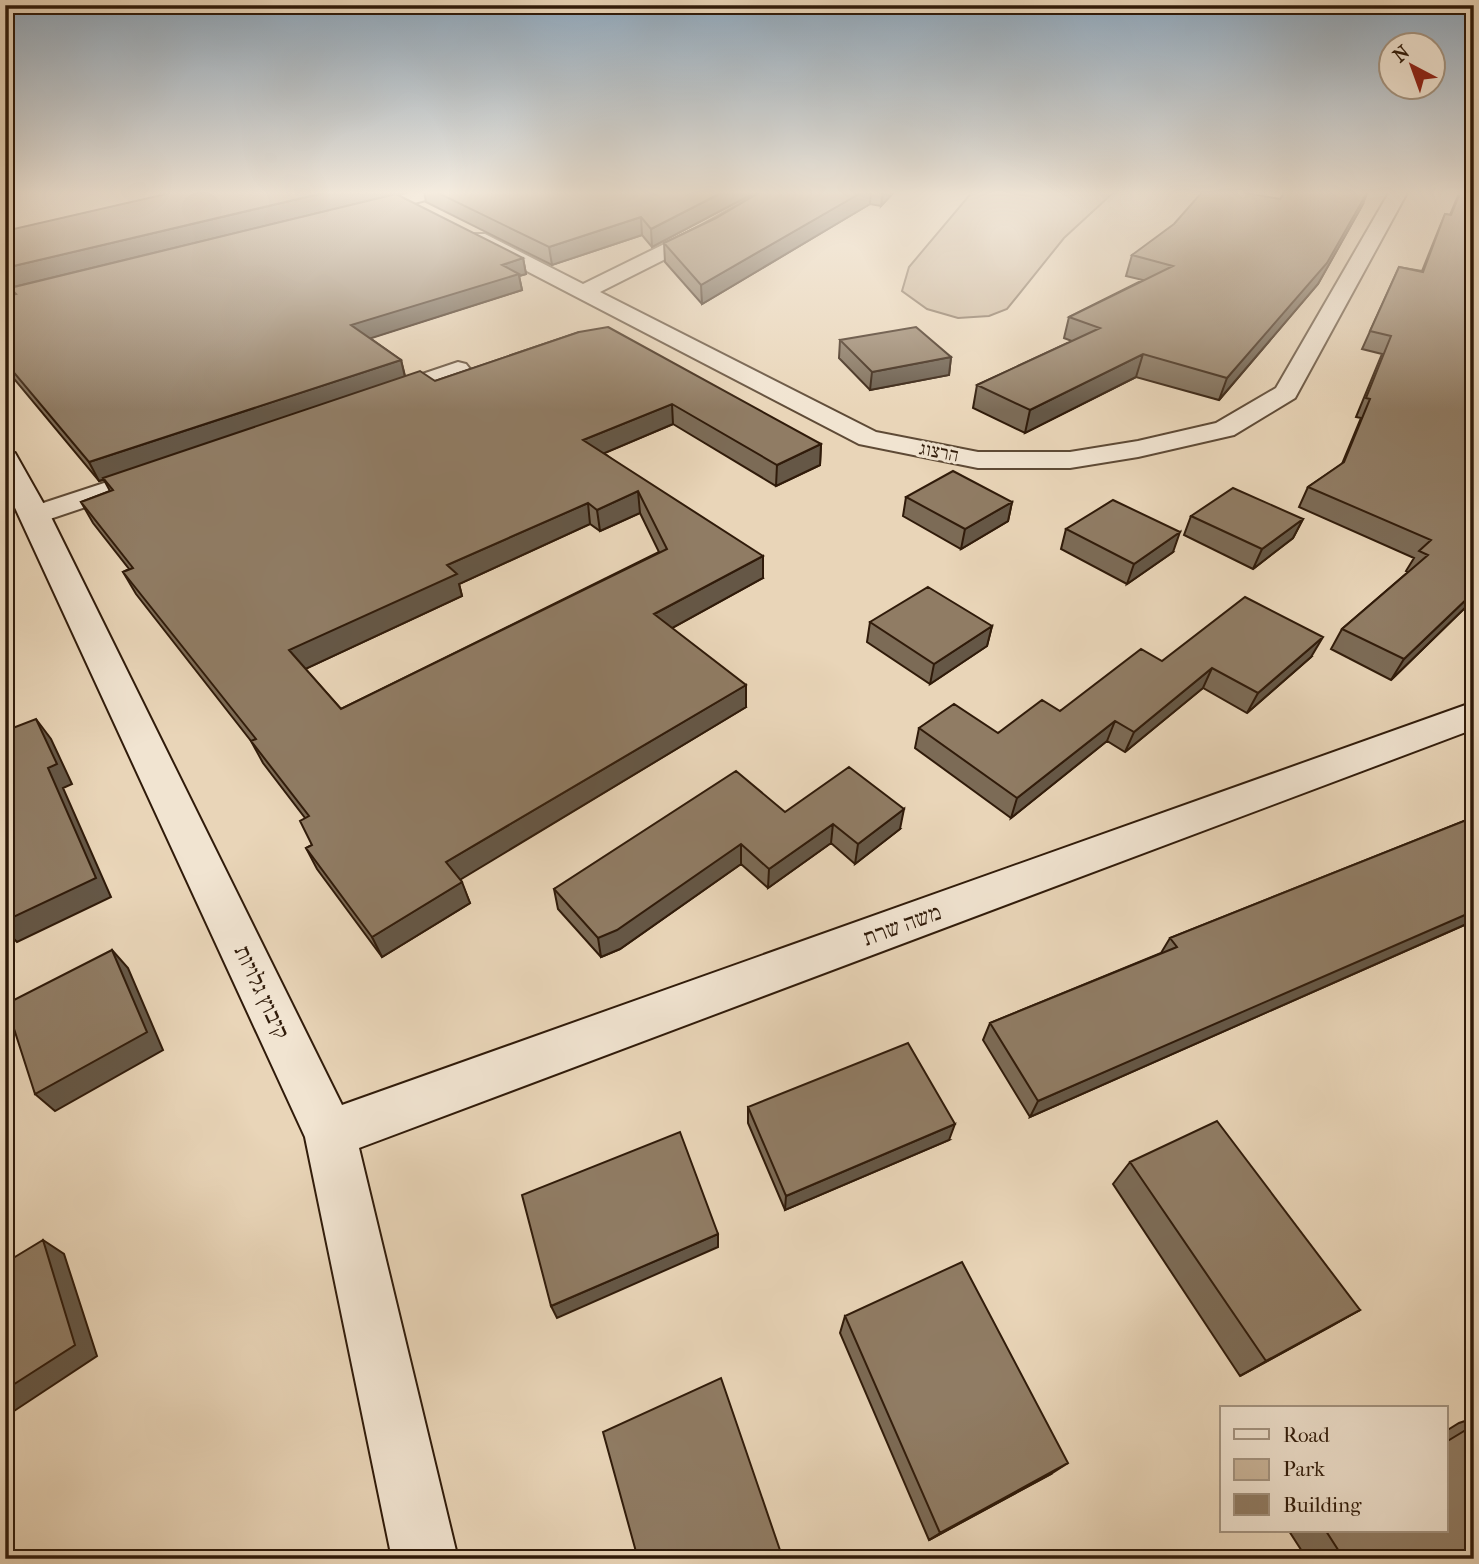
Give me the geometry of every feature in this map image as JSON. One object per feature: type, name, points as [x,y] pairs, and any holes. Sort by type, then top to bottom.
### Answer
[{"type":"street","name":"הרצוג","points":[[528,264],[869,438],[978,460],[1070,460],[1138,449],[1225,429],[1286,393],[1358,264]]},
{"type":"street","points":[[583,292],[639,264]]},
{"type":"street","points":[[352,406],[458,369]]},
{"type":"street","name":"קיבוץ גלויות","points":[[5,459],[35,515],[330,1134],[425,1559]]},
{"type":"street","points":[[35,515],[180,465]]},
{"type":"street","name":"משה שרת","points":[[330,1134],[1474,715]]},
{"type":"green space","points":[[912,264],[1043,264],[1007,309],[989,316],[958,318],[927,309],[902,291]]},
{"type":"building","points":[[5,264],[22,264],[5,268]]},
{"type":"building","points":[[109,264],[505,264],[502,265],[519,274],[351,325],[401,360],[89,462],[5,362],[5,297],[16,294],[10,288]]},
{"type":"building","points":[[682,264],[737,264],[701,285]]},
{"type":"building","points":[[1165,264],[1326,264],[1227,378],[1143,354],[1030,410],[977,385],[1100,328],[1069,317],[1173,266]]},
{"type":"building","points":[[1426,264],[1474,264],[1474,592],[1404,659],[1342,629],[1428,555],[1419,551],[1431,540],[1308,487],[1344,462],[1370,399],[1366,398],[1391,336],[1370,331],[1399,267],[1423,272]]},
{"type":"building","points":[[608,327],[821,444],[777,465],[672,404],[583,440],[763,556],[654,614],[746,685],[446,862],[462,882],[372,937],[306,848],[312,845],[300,821],[309,816],[251,741],[256,739],[123,572],[133,568],[81,502],[113,490],[103,478],[420,371],[435,381],[579,332]],"holes":[[[638,491],[667,549],[341,709],[289,650],[457,574],[447,565],[588,503],[597,510]]]},
{"type":"building","points":[[916,327],[951,357],[872,372],[840,340]]},
{"type":"building","points":[[953,471],[1012,502],[965,529],[906,497]]},
{"type":"building","points":[[1233,488],[1303,519],[1262,549],[1191,516]]},
{"type":"building","points":[[1113,500],[1180,532],[1134,564],[1066,529]]},
{"type":"building","points":[[928,587],[992,626],[934,664],[870,622]]},
{"type":"building","points":[[1245,597],[1323,637],[1258,693],[1212,668],[1134,732],[1115,721],[1017,798],[919,728],[954,704],[998,733],[1042,700],[1060,711],[1141,649],[1162,661]]},
{"type":"building","points":[[36,719],[57,764],[48,768],[96,878],[5,921],[5,731]]},
{"type":"building","points":[[849,767],[904,809],[858,844],[833,824],[769,869],[741,844],[617,930],[598,938],[554,889],[736,771],[785,812]]},
{"type":"building","points":[[1474,817],[1474,911],[1038,1101],[990,1023],[1177,947],[1170,938]]},
{"type":"building","points":[[112,950],[147,1032],[35,1094],[6,1004]]},
{"type":"building","points":[[908,1043],[955,1124],[786,1196],[748,1107]]},
{"type":"building","points":[[1217,1121],[1360,1310],[1266,1361],[1130,1162]]},
{"type":"building","points":[[680,1132],[718,1234],[551,1306],[522,1195]]},
{"type":"building","points":[[43,1240],[75,1345],[5,1390],[5,1263]]},
{"type":"building","points":[[962,1262],[1068,1463],[940,1533],[845,1316]]},
{"type":"building","points":[[721,1378],[783,1559],[638,1559],[603,1432]]},
{"type":"building","points":[[1474,1425],[1474,1559],[1344,1559],[1327,1532],[1448,1532],[1448,1441]]}]
